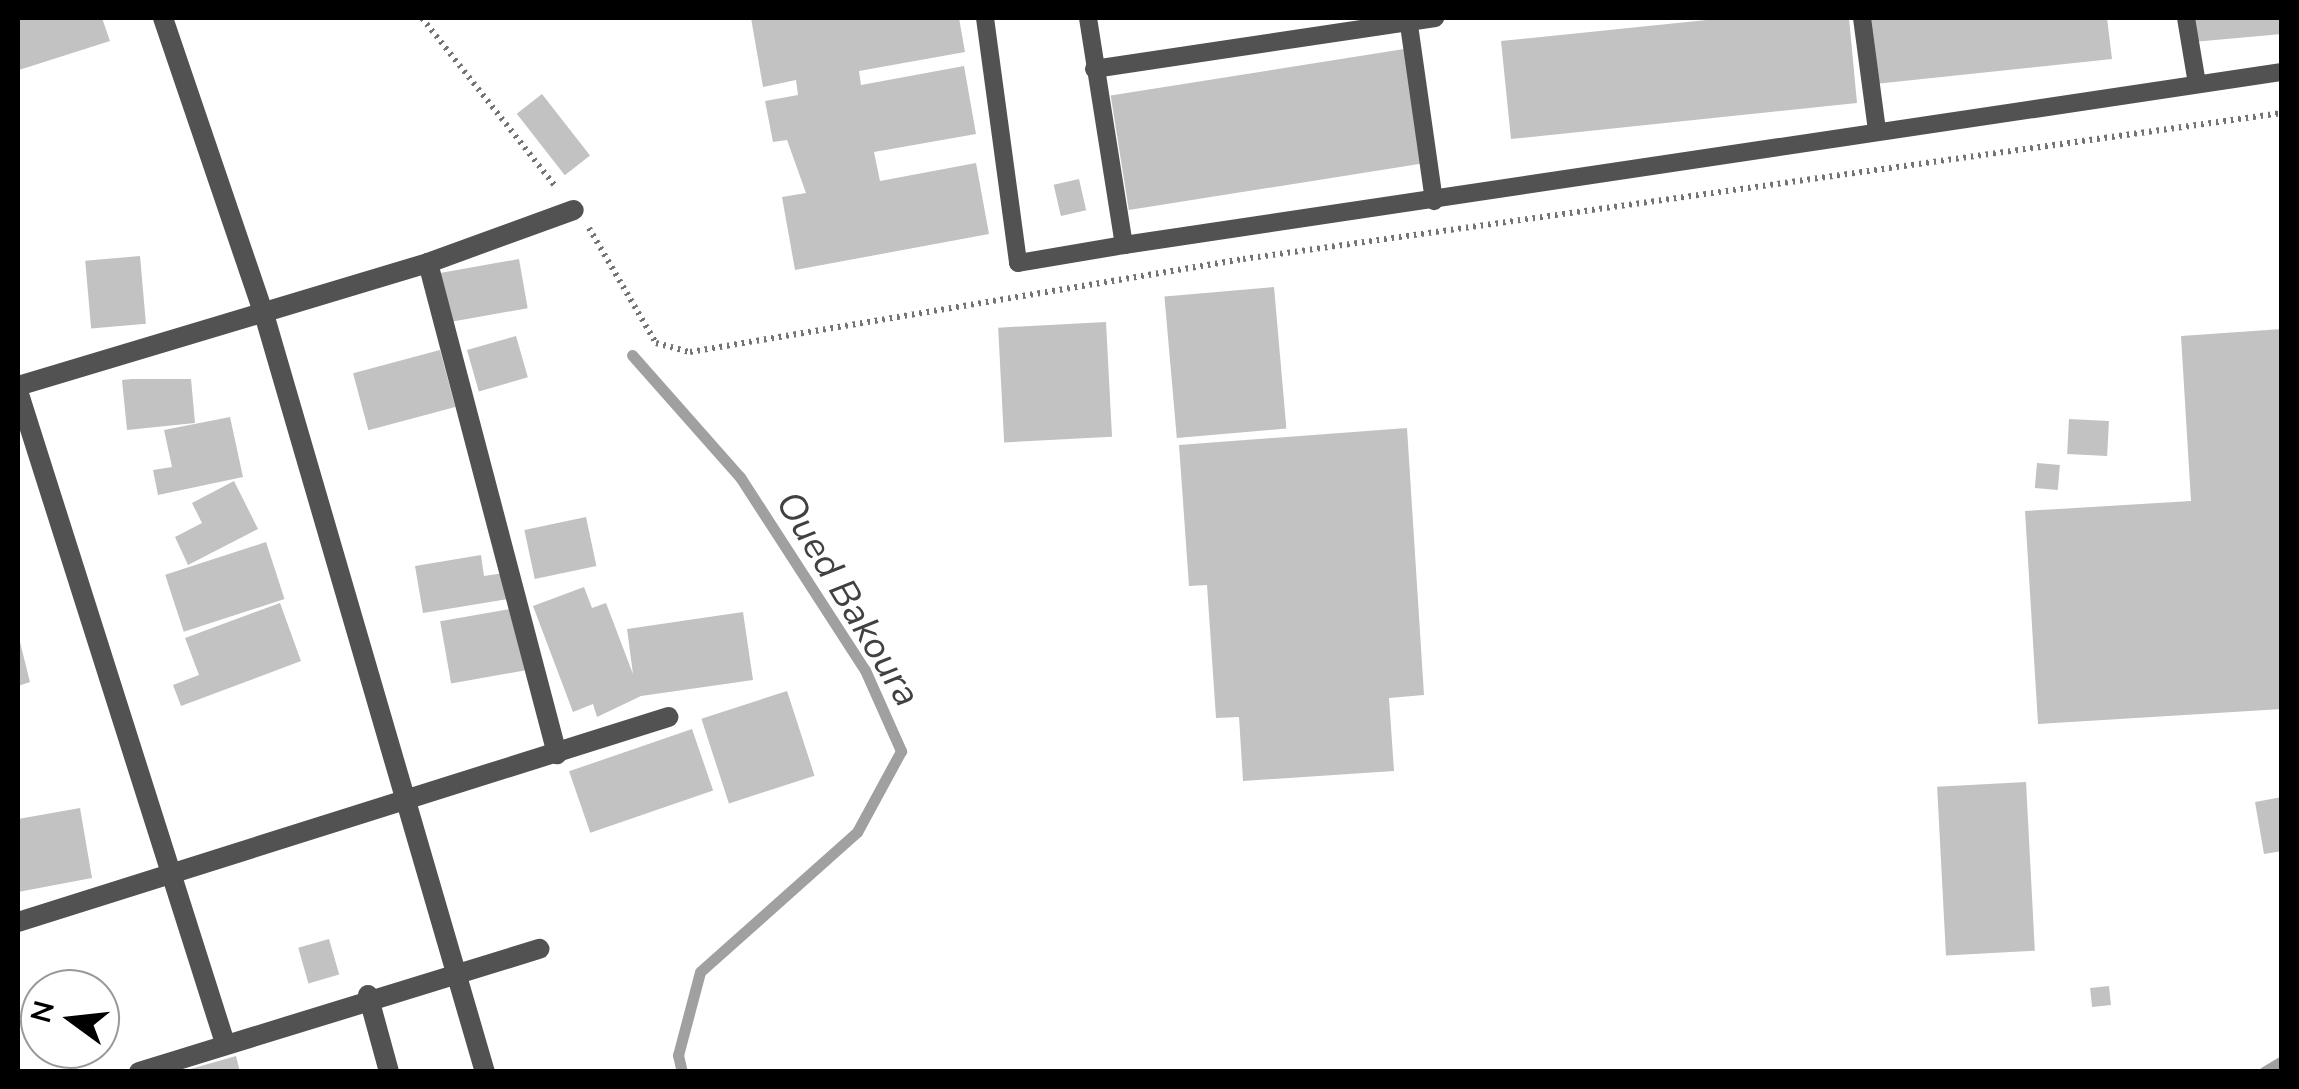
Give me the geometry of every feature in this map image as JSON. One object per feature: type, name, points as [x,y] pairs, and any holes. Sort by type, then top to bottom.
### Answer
[{"type":"street","points":[[163,18],[264,314],[484,1072]]},
{"type":"street","points":[[224,1040],[178,874],[18,388],[428,263],[574,210]]},
{"type":"street","points":[[428,263],[557,754]]},
{"type":"street","points":[[18,922],[178,874],[406,794],[557,754],[668,717]]},
{"type":"street","points":[[139,1071],[224,1040],[452,969],[540,948]]},
{"type":"street","points":[[368,995],[389,1072]]},
{"type":"lane","points":[[985,18],[1018,263],[2282,72]]},
{"type":"lane","points":[[1088,18],[1124,245]]},
{"type":"lane","points":[[1094,69],[1434,18]]},
{"type":"lane","points":[[1862,18],[1878,131]]},
{"type":"lane","points":[[2186,18],[2197,84]]},
{"type":"lane","points":[[1409,19],[1434,201]]},
{"type":"building","points":[[18,18],[102,18],[110,41],[19,70]]},
{"type":"building","points":[[751,18],[959,18],[965,52],[859,71],[861,85],[964,66],[976,134],[874,152],[880,181],[976,163],[989,234],[795,270],[782,197],[806,193],[787,140],[773,142],[765,101],[798,95],[796,80],[763,87]]},
{"type":"building","points":[[1726,18],[1849,18],[1857,103],[1511,139],[1501,41]]},
{"type":"building","points":[[1868,18],[2107,18],[2112,59],[1875,84]]},
{"type":"building","points":[[2191,18],[2282,18],[2282,34],[2193,42]]},
{"type":"building","points":[[1404,49],[1422,164],[1129,210],[1111,95]]},
{"type":"building","points":[[542,94],[590,155],[565,175],[517,114]]},
{"type":"building","points":[[1079,179],[1086,210],[1061,216],[1054,185]]},
{"type":"building","points":[[140,256],[146,324],[91,329],[85,261]]},
{"type":"building","points":[[519,259],[528,308],[446,323],[437,273]]},
{"type":"building","points":[[1274,287],[1286,428],[1177,438],[1164,297]]},
{"type":"building","points":[[1106,322],[1112,437],[1004,442],[998,328]]},
{"type":"building","points":[[2282,329],[2282,709],[2038,724],[2025,511],[2191,501],[2181,336]]},
{"type":"building","points":[[516,336],[528,377],[479,391],[467,350]]},
{"type":"building","points":[[440,350],[455,407],[368,430],[353,373]]},
{"type":"building","points":[[191,379],[195,423],[127,430],[122,380]]},
{"type":"building","points":[[230,417],[243,477],[158,495],[153,470],[172,467],[164,430]]},
{"type":"building","points":[[2069,419],[2109,421],[2107,456],[2067,454]]},
{"type":"building","points":[[1407,428],[1424,695],[1389,698],[1394,771],[1243,781],[1239,717],[1216,718],[1207,585],[1189,586],[1179,445]]},
{"type":"building","points":[[2037,463],[2060,465],[2058,490],[2035,488]]},
{"type":"building","points":[[234,481],[258,529],[188,565],[175,537],[202,523],[192,503]]},
{"type":"building","points":[[586,517],[596,566],[535,579],[524,530]]},
{"type":"building","points":[[266,542],[285,599],[184,632],[165,575]]},
{"type":"building","points":[[481,555],[484,576],[504,573],[508,599],[423,613],[415,566]]},
{"type":"building","points":[[584,587],[592,608],[606,603],[633,674],[627,629],[743,612],[753,680],[641,696],[597,717],[593,704],[573,712],[533,606]]},
{"type":"building","points":[[280,603],[301,661],[181,706],[173,685],[199,675],[185,638]]},
{"type":"building","points":[[516,608],[527,670],[451,683],[440,621]]},
{"type":"building","points":[[18,634],[30,682],[18,686]]},
{"type":"building","points":[[787,691],[815,776],[729,803],[701,719]]},
{"type":"building","points":[[692,729],[713,790],[590,833],[569,771]]},
{"type":"building","points":[[2026,782],[2035,951],[1946,955],[1937,787]]},
{"type":"building","points":[[2282,797],[2282,851],[2264,854],[2255,802]]},
{"type":"building","points":[[80,808],[92,878],[18,892],[18,819]]},
{"type":"building","points":[[329,939],[339,975],[308,983],[298,948]]},
{"type":"building","points":[[2109,986],[2111,1005],[2092,1007],[2090,988]]},
{"type":"building","points":[[236,1056],[240,1072],[187,1070]]},
{"type":"waterway","name":"Oued Bakoura","points":[[632,355],[740,477],[865,670],[901,751],[857,832],[700,972],[678,1055],[682,1072]]},
{"type":"waterway","name":"Oued Bakoura","points":[[2264,1072],[2282,1061]]}]
